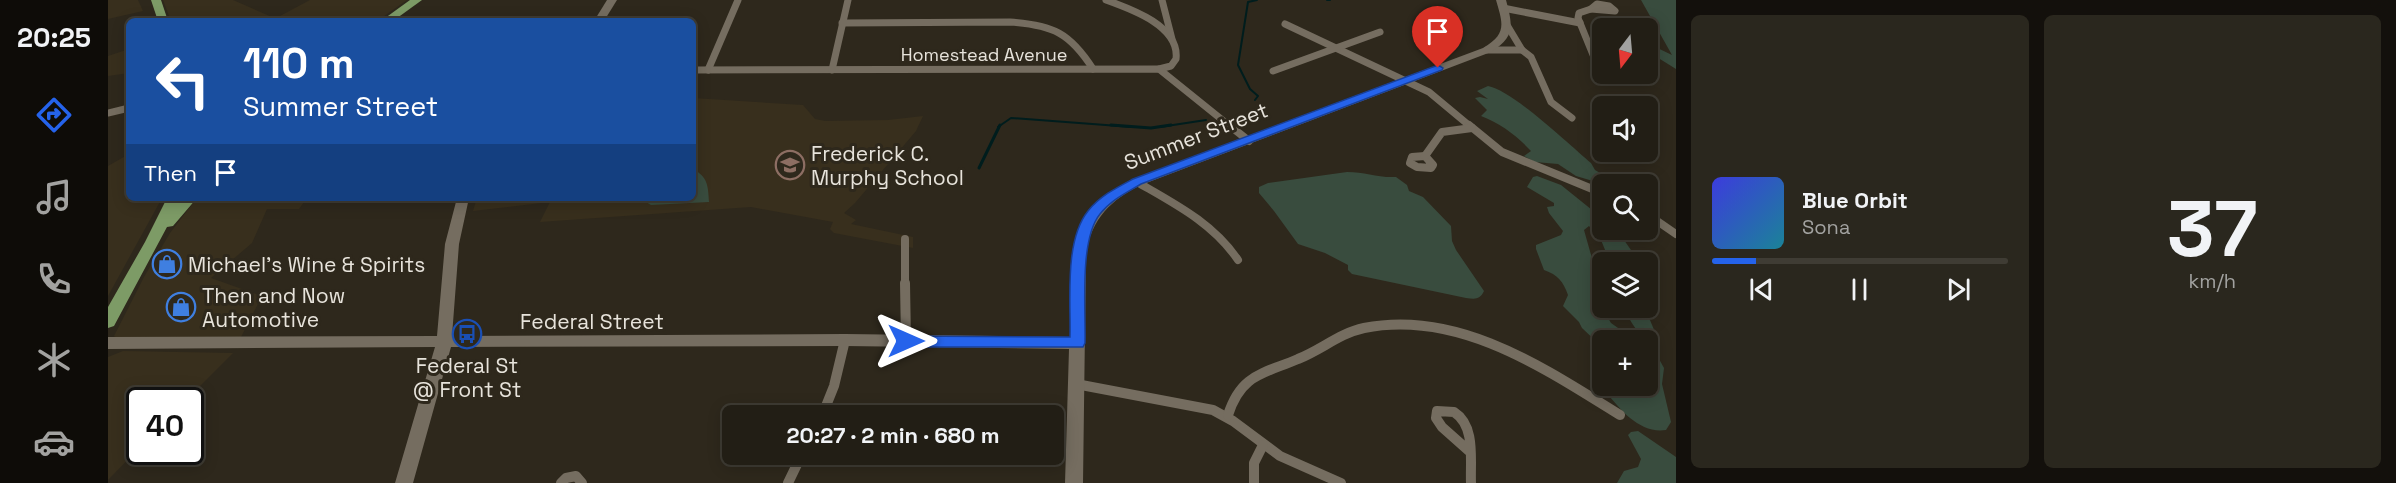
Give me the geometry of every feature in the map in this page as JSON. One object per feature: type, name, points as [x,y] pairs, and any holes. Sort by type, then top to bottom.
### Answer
[{"type":"main road","points":[[156,0],[162,18]]},
{"type":"main road","points":[[390,18],[417,0]]},
{"type":"main road","points":[[108,322],[153,242],[173,201]]},
{"type":"main road","points":[[153,242],[187,201]]},
{"type":"street","points":[[601,18],[612,0]]},
{"type":"street","points":[[708,70],[738,0]]},
{"type":"street","points":[[832,69],[848,0]]},
{"type":"street","points":[[1106,0],[1159,27],[1172,39]]},
{"type":"street","points":[[1159,69],[1171,66],[1176,59],[1177,51],[1162,0]]},
{"type":"street","points":[[1572,118],[1551,102],[1531,57],[1522,50],[1507,25],[1502,4],[1580,23]]},
{"type":"street","points":[[1591,9],[1579,13],[1580,23],[1592,48]]},
{"type":"street","points":[[1140,16],[1166,15]]},
{"type":"street","points":[[843,23],[1035,25],[1061,32],[1070,38],[1093,69]]},
{"type":"street","points":[[1285,24],[1404,81],[1408,88],[1454,111],[1496,148],[1512,157],[1592,189]]},
{"type":"street","name":"Summer Street","points":[[1074,483],[1079,253],[1083,231],[1101,205],[1122,189],[1137,182],[1487,50],[1503,40],[1507,25]]},
{"type":"street","points":[[1273,71],[1380,32]]},
{"type":"street","points":[[1487,50],[1522,50]]},
{"type":"street","points":[[1159,69],[1249,141]]},
{"type":"street","name":"Homestead Avenue","points":[[696,70],[1159,69]]},
{"type":"street","points":[[108,112],[126,109]]},
{"type":"street","points":[[1425,156],[1435,135],[1440,132],[1472,128]]},
{"type":"street","points":[[1137,182],[1207,226],[1231,248],[1238,260]]},
{"type":"street","points":[[404,483],[444,343],[448,274],[462,201]]},
{"type":"street","points":[[1658,222],[1676,234]]},
{"type":"street","points":[[904,239],[906,341]]},
{"type":"street","points":[[1228,415],[1233,397],[1248,379],[1318,351],[1350,332],[1381,325],[1399,324],[1435,327],[1500,347],[1535,364],[1620,415]]},
{"type":"street","points":[[826,405],[834,386],[845,340]]},
{"type":"street","name":"Federal Street","points":[[108,343],[845,340],[1077,343]]},
{"type":"street","points":[[1076,384],[1213,410],[1228,415],[1263,445],[1341,483]]},
{"type":"street","points":[[1254,483],[1252,473],[1256,455],[1263,445]]},
{"type":"street","points":[[1470,451],[1472,483]]},
{"type":"street","points":[[788,483],[797,465]]},
{"type":"street","points":[[561,483],[566,478],[576,476],[582,483]]},
{"type":"shaded area","points":[[108,0],[138,0],[143,11],[108,19]]},
{"type":"shaded area","points":[[163,0],[233,0],[274,18],[170,18]]},
{"type":"shaded area","points":[[310,0],[407,0],[381,18],[280,16]]},
{"type":"shaded area","points":[[126,50],[126,73],[108,76],[108,56]]},
{"type":"shaded area","name":"Frederick C. Murphy School","points":[[696,98],[803,105],[815,119],[825,121],[888,120],[923,116],[916,131],[844,213],[856,220],[851,224],[913,237],[913,248],[834,233],[830,229],[833,222],[751,207],[540,222],[550,202],[473,211],[476,201],[696,201]]},
{"type":"shaded area","points":[[126,156],[126,201],[160,201],[108,296],[108,166]]},
{"type":"shaded area","points":[[195,201],[305,201],[299,209],[267,209],[252,243],[211,278],[262,296],[240,339],[116,338],[114,336],[144,277],[170,233]]},
{"type":"shaded area","points":[[123,351],[233,353],[199,387],[126,387],[126,461],[108,480],[108,357]]},
{"type":"green space","points":[[1641,0],[1676,0],[1676,69],[1658,58],[1658,48],[1672,55],[1658,30],[1658,18],[1651,18]]},
{"type":"green space","points":[[1488,86],[1511,97],[1556,132],[1602,174],[1592,174],[1592,181],[1576,176],[1558,164],[1535,162],[1524,156],[1531,151],[1520,140],[1502,126],[1481,116],[1487,110],[1475,98],[1488,99],[1477,91]]},
{"type":"green space","points":[[696,171],[706,182],[709,202],[651,205],[646,202],[696,201]]},
{"type":"green space","points":[[1347,172],[1396,177],[1407,185],[1409,191],[1423,197],[1451,226],[1452,241],[1484,291],[1481,296],[1475,299],[1466,298],[1352,274],[1348,270],[1348,265],[1325,253],[1298,244],[1259,193],[1259,187],[1268,183]]},
{"type":"green space","points":[[1537,176],[1561,185],[1592,210],[1592,230],[1589,226],[1584,230],[1592,258],[1592,318],[1608,318],[1621,330],[1592,330],[1592,337],[1563,306],[1568,295],[1559,279],[1544,270],[1536,245],[1561,235],[1563,231],[1547,207],[1554,206],[1554,203],[1527,187],[1533,177]]},
{"type":"green space","points":[[1601,240],[1624,240],[1632,252],[1606,252]]},
{"type":"green space","points":[[1629,318],[1649,318],[1654,330],[1637,330]]},
{"type":"green space","points":[[1658,358],[1664,368],[1662,384],[1671,422],[1666,430],[1640,425],[1610,396],[1658,396]]},
{"type":"green space","points":[[1638,431],[1676,457],[1676,483],[1617,483],[1624,471],[1638,467],[1641,459],[1628,435]]},
{"type":"waterway","points":[[1255,100],[1258,96],[1250,89],[1238,65],[1248,2],[1257,0]]},
{"type":"waterway","points":[[1000,126],[1011,118],[1132,127]]},
{"type":"waterway","points":[[1160,127],[1206,120]]},
{"type":"waterway","points":[[1111,125],[1151,128],[1171,125]]},
{"type":"waterway","points":[[979,168],[1000,126]]},
{"type":"place","name":"Frederick C. Murphy School","points":[[790,165]]},
{"type":"place","name":"Michael's Wine & Spirits","points":[[167,264]]},
{"type":"place","name":"Then and Now Automotive","points":[[181,307]]},
{"type":"place","name":"Federal St @ Front St","points":[[467,334]]},
{"type":"route","points":[[906,341],[1077,343],[1080,242],[1087,223],[1110,196],[1137,182],[1438,68]]}]
